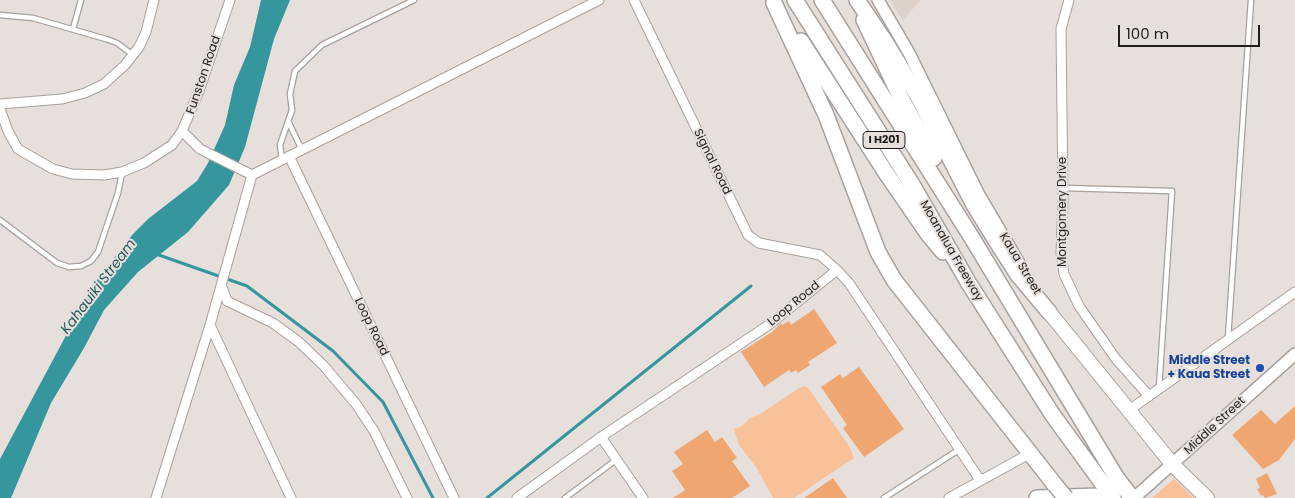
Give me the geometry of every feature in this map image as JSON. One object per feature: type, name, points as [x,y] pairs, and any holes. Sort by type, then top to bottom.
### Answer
[{"type":"highway","name":"Moanalua Freeway","points":[[795,0],[913,186],[968,282],[1052,414],[1112,498]]},
{"type":"highway","name":"Moanalua Freeway","points":[[822,0],[972,238],[1116,477],[1133,498]]},
{"type":"highway","points":[[856,0],[870,37],[937,163],[972,238]]},
{"type":"highway","points":[[856,0],[884,40],[918,96],[974,205],[1018,275],[1049,312]]},
{"type":"highway","points":[[773,2],[928,234],[968,282]]},
{"type":"highway","points":[[773,2],[826,115],[878,252],[894,280],[1029,454],[1045,493]]},
{"type":"highway","points":[[1045,493],[1112,498]]},
{"type":"highway","points":[[1045,493],[1066,498]]},
{"type":"main road","name":"Kaua Street","points":[[1049,312],[1173,465],[1207,498]]},
{"type":"street","points":[[0,104],[62,99],[96,89],[112,77],[133,56],[146,32],[154,0]]},
{"type":"street","name":"Funston Road","points":[[0,109],[8,131],[18,149],[53,169],[72,174],[95,175],[122,172],[154,157],[172,145],[182,131],[194,106],[230,0]]},
{"type":"street","points":[[156,498],[210,325],[252,175],[599,0]]},
{"type":"street","name":"Signal Road","points":[[634,0],[748,236],[759,243],[820,255],[837,270]]},
{"type":"street","name":"Kaua Street","points":[[878,0],[909,52],[978,194],[1049,312]]},
{"type":"street","name":"Montgomery Drive","points":[[1069,0],[1062,29],[1063,188],[1061,253],[1067,284],[1074,300],[1116,359],[1149,396]]},
{"type":"street","points":[[182,131],[197,147],[252,175]]},
{"type":"street","name":"Loop Road","points":[[285,158],[454,498]]},
{"type":"street","points":[[837,270],[849,283],[980,480]]},
{"type":"street","name":"Loop Road","points":[[517,498],[600,437],[770,324],[837,270]]},
{"type":"street","points":[[221,284],[223,295],[227,301],[283,329],[303,346],[330,374],[356,404],[374,430],[407,498]]},
{"type":"street","points":[[1128,411],[1295,292]]},
{"type":"street","points":[[210,325],[291,498]]},
{"type":"street","name":"Middle Street","points":[[1133,498],[1173,465],[1295,354]]},
{"type":"street","points":[[600,437],[643,498]]},
{"type":"street","points":[[948,498],[1029,454]]},
{"type":"lane","points":[[73,29],[82,0]]},
{"type":"lane","points":[[285,158],[281,140],[292,107],[290,94],[295,71],[322,45],[414,0]]},
{"type":"lane","points":[[1228,338],[1251,0]]},
{"type":"lane","points":[[0,15],[33,18],[112,41],[133,56]]},
{"type":"lane","points":[[288,123],[302,150]]},
{"type":"lane","points":[[0,220],[57,263],[69,267],[81,266],[91,260],[98,252],[118,193],[122,172]]},
{"type":"lane","points":[[1063,188],[1172,191],[1159,389]]},
{"type":"lane","points":[[884,498],[960,449]]},
{"type":"lane","points":[[565,498],[617,460]]},
{"type":"shaded area","points":[[890,0],[920,0],[903,21]]},
{"type":"shaded area","points":[[805,386],[849,446],[854,458],[794,498],[773,498],[756,467],[739,445],[734,429],[742,426],[750,418],[762,413]]},
{"type":"shaded area","points":[[1174,479],[1194,498],[1152,498]]},
{"type":"water","name":"Kahauiki Stream","points":[[261,0],[290,0],[274,39],[245,147],[229,185],[188,232],[138,272],[104,310],[51,403],[11,498],[0,498],[0,459],[93,285],[133,234],[148,219],[197,181],[208,163],[225,125],[234,85],[250,47]]},
{"type":"building","points":[[814,309],[837,343],[808,362],[810,365],[798,373],[796,370],[791,373],[789,370],[764,387],[741,352],[772,332],[781,323],[782,325],[789,321],[791,325]]},
{"type":"building","points":[[859,367],[904,429],[864,457],[843,428],[847,425],[821,387],[840,374],[843,378]]},
{"type":"building","points":[[1295,406],[1295,439],[1279,460],[1263,469],[1232,435],[1261,410],[1275,424]]},
{"type":"building","points":[[707,430],[715,442],[722,437],[737,458],[732,461],[750,486],[732,498],[673,498],[685,490],[672,471],[683,464],[674,452]]},
{"type":"building","points":[[1267,473],[1277,494],[1265,498],[1263,495],[1261,496],[1257,489],[1260,488],[1256,479]]},
{"type":"building","points":[[833,478],[847,498],[804,498]]},
{"type":"waterway","points":[[156,254],[247,286],[333,351],[383,402],[433,498]]},
{"type":"waterway","points":[[487,498],[751,286]]},
{"type":"place","name":"Middle Street + Kaua Street","points":[[1260,368]]}]
